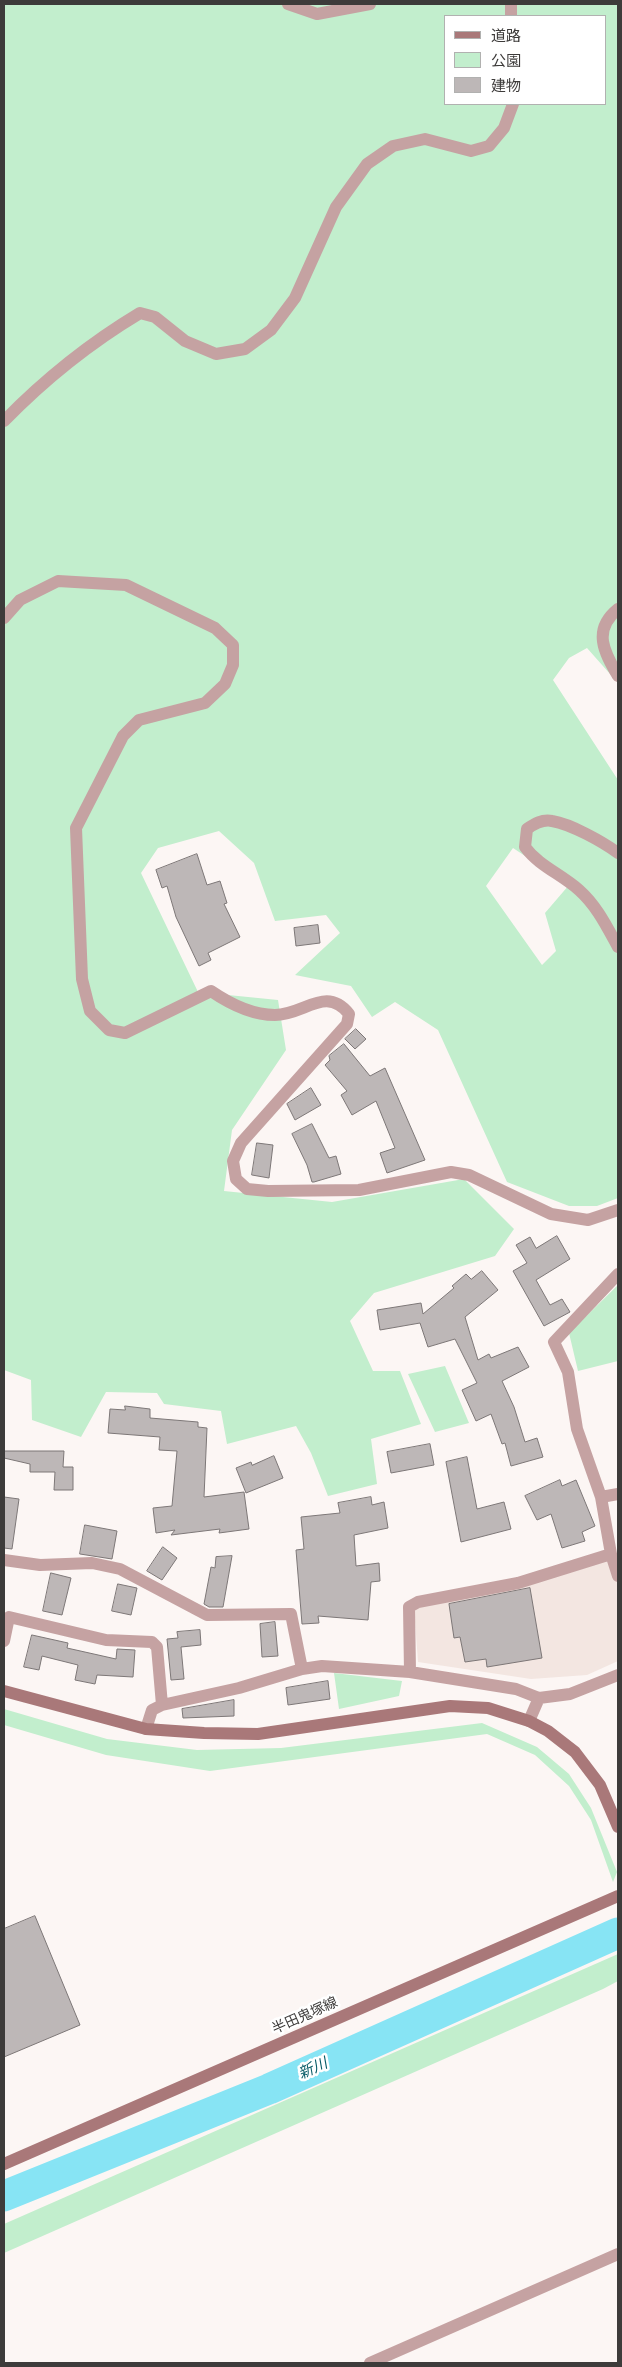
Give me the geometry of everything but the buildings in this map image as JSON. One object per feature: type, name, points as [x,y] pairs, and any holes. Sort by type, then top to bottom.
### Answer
[{"type":"street","points":[[288,4],[317,14],[370,4]]},
{"type":"street","points":[[4,421],[36,388],[118,326],[140,313],[156,317],[184,341],[216,354],[245,349],[271,330],[296,298],[336,207],[367,164],[394,146],[425,139],[471,151],[488,146],[504,128],[513,105]]},
{"type":"street","points":[[4,618],[20,600],[58,581],[126,585],[215,628],[233,645],[232,665],[225,684],[206,703],[139,720],[123,736],[76,828],[82,979],[90,1011],[110,1030],[125,1032],[211,992],[226,1001],[260,1014],[278,1015],[328,1000],[342,1004],[350,1014],[347,1024],[241,1143],[233,1161],[236,1179],[247,1189],[268,1191],[359,1190],[452,1172],[469,1175],[551,1214],[588,1220],[618,1210]]},
{"type":"street","points":[[618,609],[610,615],[603,632],[603,650],[618,676]]},
{"type":"street","points":[[618,853],[602,841],[551,821],[537,822],[527,829],[525,847],[533,858],[578,890],[595,906],[618,947]]},
{"type":"street","points":[[618,1274],[554,1342],[568,1372],[577,1429],[601,1497],[618,1576]]},
{"type":"street","points":[[601,1497],[618,1494]]},
{"type":"street","points":[[410,1672],[409,1607],[418,1602],[518,1582],[612,1554]]},
{"type":"street","points":[[4,1560],[40,1565],[92,1563],[120,1569],[207,1615],[291,1614],[302,1669]]},
{"type":"street","points":[[4,1641],[9,1617],[106,1640],[152,1642],[157,1647],[162,1705]]},
{"type":"street","points":[[146,1729],[152,1710],[162,1705],[239,1688],[302,1669],[322,1666],[410,1672],[516,1689],[539,1698],[570,1694],[618,1675]]},
{"type":"street","points":[[4,1691],[146,1729],[258,1734],[450,1706],[488,1708],[529,1721],[548,1731],[575,1752],[600,1785],[618,1827]]},
{"type":"street","points":[[529,1721],[539,1698]]},
{"type":"street","name":"半田鬼塚線","points":[[4,2164],[618,1896]]},
{"type":"street","points":[[370,2363],[618,2254]]},
{"type":"shaded area","points":[[607,1558],[618,1565],[618,1661],[587,1675],[531,1679],[418,1662],[414,1607]]},
{"type":"green space","points":[[4,4],[618,4],[618,683],[587,648],[569,658],[553,680],[618,780],[618,1198],[597,1206],[569,1206],[507,1182],[438,1030],[395,1002],[372,1017],[351,986],[295,975],[340,933],[326,915],[275,921],[254,863],[219,831],[158,848],[141,873],[198,992],[278,1000],[286,1050],[232,1130],[224,1191],[332,1202],[464,1179],[514,1229],[495,1256],[374,1293],[350,1321],[373,1371],[400,1371],[421,1424],[371,1439],[377,1484],[328,1496],[311,1453],[296,1426],[227,1444],[221,1411],[164,1404],[157,1393],[106,1392],[81,1437],[32,1420],[31,1380],[4,1370]],"holes":[[[513,848],[569,885],[545,913],[556,951],[542,965],[486,886]]]},
{"type":"green space","points":[[618,1285],[618,1361],[578,1371],[569,1333]]},
{"type":"green space","points":[[445,1366],[469,1423],[435,1432],[408,1374]]},
{"type":"green space","points":[[334,1673],[402,1681],[399,1696],[339,1709]]},
{"type":"green space","points":[[4,1709],[107,1739],[197,1750],[281,1748],[482,1723],[537,1747],[569,1774],[591,1808],[617,1872],[613,1882],[591,1820],[569,1786],[535,1755],[487,1734],[210,1771],[106,1755],[4,1725]]},
{"type":"green space","points":[[618,1954],[618,1981],[603,1989],[4,2253],[4,2224]]},
{"type":"waterway","name":"新川","points":[[4,2196],[269,2089],[618,1933]]}]
